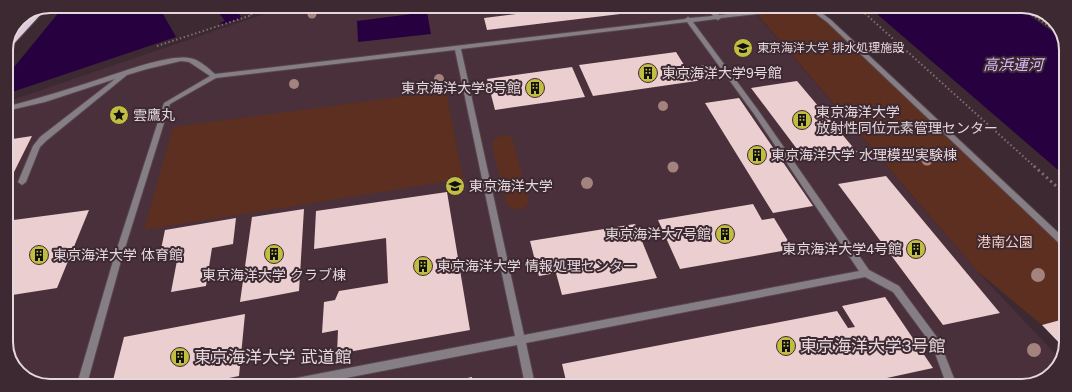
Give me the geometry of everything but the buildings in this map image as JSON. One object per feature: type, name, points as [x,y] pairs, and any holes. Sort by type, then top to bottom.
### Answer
[{"type":"main road","points":[[16,36],[32,18]]},
{"type":"street","points":[[714,13],[718,18]]},
{"type":"street","points":[[83,379],[128,224],[167,103],[214,76],[458,48],[688,19],[718,18],[756,13]]},
{"type":"street","points":[[818,13],[829,21],[1059,238]]},
{"type":"street","points":[[688,19],[756,112],[866,273],[896,289],[936,342],[949,379]]},
{"type":"street","points":[[458,48],[529,379]]},
{"type":"street","points":[[13,107],[43,100],[164,61],[181,59],[191,60],[214,76]]},
{"type":"street","points":[[22,182],[37,146],[43,139],[128,72]]},
{"type":"street","points":[[318,379],[521,341],[866,273]]},
{"type":"path","points":[[865,13],[1059,189]]},
{"type":"path","points":[[1031,14],[1052,28]]},
{"type":"shaded area","name":"東京海洋大学","points":[[267,13],[755,13],[977,271],[1057,355],[1053,363],[1045,371],[1027,379],[45,379],[31,374],[21,365],[16,356],[13,345],[13,100]]},
{"type":"green space","name":"港南公園","points":[[756,13],[818,13],[829,21],[1059,238],[1059,320],[1042,325],[977,271]]},
{"type":"green space","points":[[446,91],[463,179],[144,230],[173,127]]},
{"type":"green space","points":[[505,135],[512,137],[529,200],[523,209],[516,210],[506,204],[492,145],[494,139]]},
{"type":"water","points":[[50,13],[162,13],[176,37],[13,92],[14,42],[19,29],[29,19],[36,16]]},
{"type":"water","points":[[219,13],[238,13],[242,18],[221,25],[220,23],[225,21]]},
{"type":"water","points":[[427,13],[431,34],[358,42],[357,21]]},
{"type":"water","name":"高浜運河","points":[[876,13],[1022,13],[1027,14],[1055,34],[1059,47],[1059,171]]},
{"type":"pier","points":[[58,13],[13,68],[14,42],[19,29],[29,19],[36,16]]},
{"type":"place","name":"東京海洋大学 排水処理施設","points":[[743,48]]},
{"type":"place","name":"東京海洋大学9号館","points":[[648,73]]},
{"type":"place","name":"東京海洋大学8号館","points":[[535,88]]},
{"type":"place","name":"雲鷹丸","points":[[119,115]]},
{"type":"place","name":"東京海洋大学 放射性同位元素管理センター","points":[[802,120]]},
{"type":"place","name":"東京海洋大学 水理模型実験棟","points":[[757,155]]},
{"type":"place","name":"東京海洋大学","points":[[455,186]]},
{"type":"place","name":"東京海洋大7号館","points":[[725,234]]},
{"type":"place","name":"東京海洋大学4号館","points":[[916,249]]},
{"type":"place","name":"東京海洋大学 クラブ棟","points":[[274,254]]},
{"type":"place","name":"東京海洋大学 体育館","points":[[39,255]]},
{"type":"place","name":"東京海洋大学 情報処理センター","points":[[423,266]]},
{"type":"place","name":"東京海洋大学3号館","points":[[786,346]]},
{"type":"place","name":"東京海洋大学 武道館","points":[[180,357]]}]
